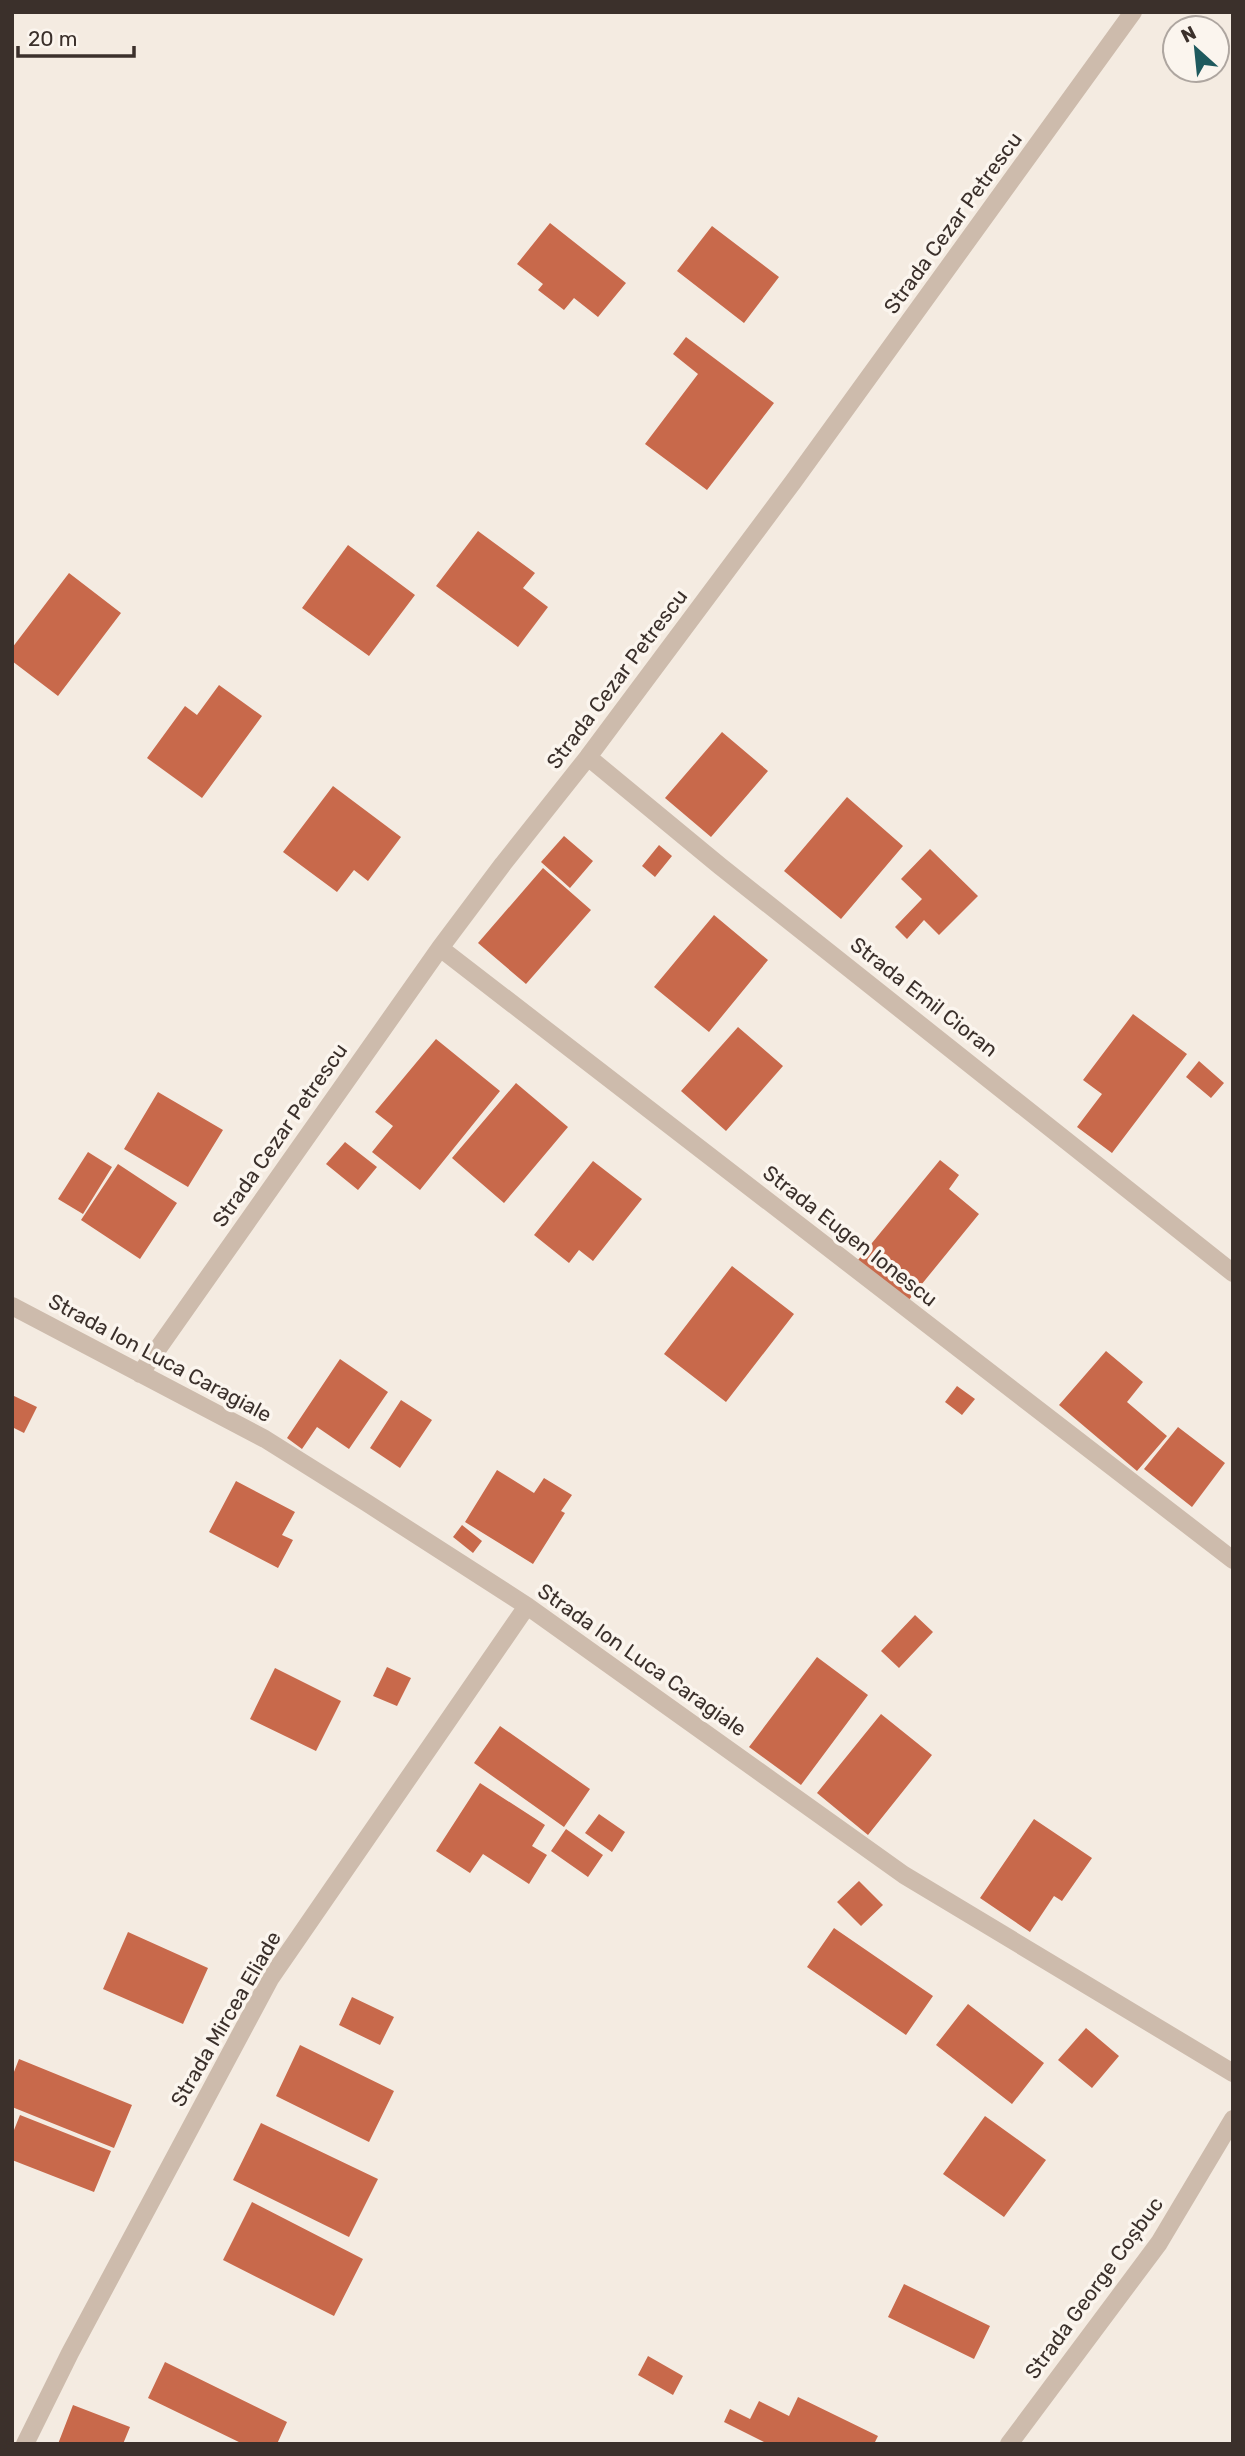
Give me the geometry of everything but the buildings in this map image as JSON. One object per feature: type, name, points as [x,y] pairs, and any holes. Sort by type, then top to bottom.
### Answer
[{"type":"street","name":"Strada Cezar Petrescu","points":[[140,1374],[440,948],[588,757],[810,460],[1133,12]]},
{"type":"street","name":"Strada Emil Cioran","points":[[588,757],[720,866],[1233,1273]]},
{"type":"street","name":"Strada Eugen Ionescu","points":[[440,948],[1233,1560]]},
{"type":"street","name":"Strada Ion Luca Caragiale","points":[[12,1306],[265,1439],[527,1606],[904,1875],[1233,2073]]},
{"type":"street","name":"Strada Mircea Eliade","points":[[25,2444],[70,2353],[270,1979],[527,1606]]},
{"type":"street","name":"Strada George Coșbuc","points":[[1009,2444],[1159,2243],[1233,2119]]}]
